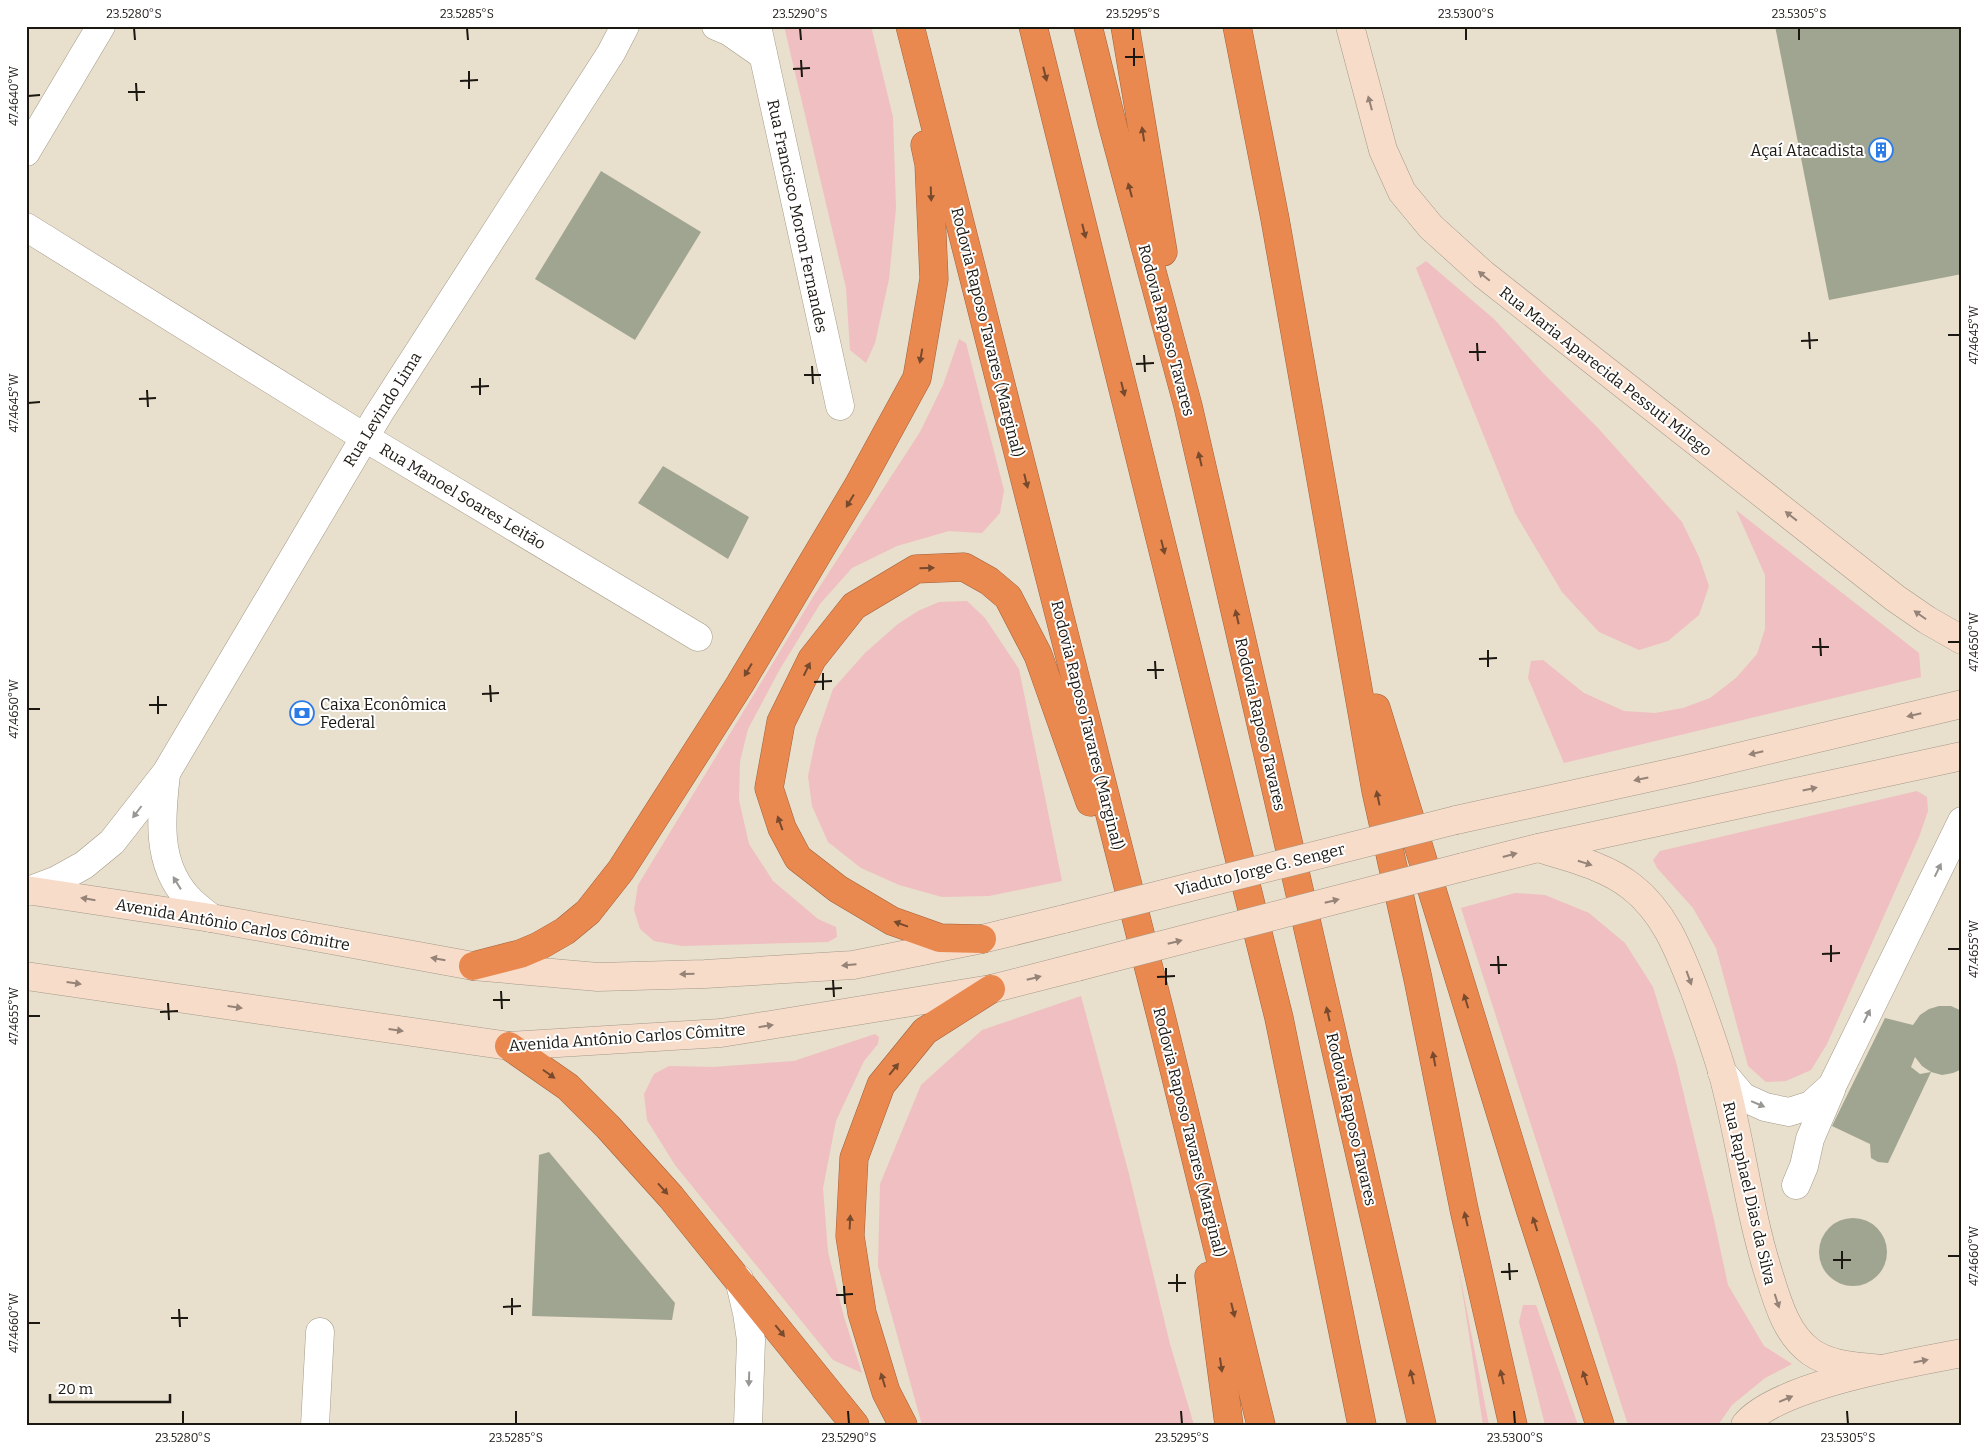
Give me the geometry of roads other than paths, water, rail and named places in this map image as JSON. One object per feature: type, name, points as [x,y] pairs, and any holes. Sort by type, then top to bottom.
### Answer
[{"type":"highway","points":[[473,966],[520,954],[539,946],[565,931],[588,912],[621,870],[760,651],[858,486],[917,378],[934,279],[930,174],[900,26]]},
{"type":"highway","name":"Rodovia Raposo Tavares (Marginal)","points":[[910,26],[1162,1020],[1261,1425]]},
{"type":"highway","points":[[1033,26],[1279,1018],[1362,1425]]},
{"type":"highway","name":"Rodovia Raposo Tavares","points":[[1088,26],[1112,124],[1188,406],[1422,1425]]},
{"type":"highway","points":[[1125,26],[1188,406]]},
{"type":"highway","points":[[1237,26],[1275,219],[1376,791],[1418,979],[1464,1209],[1513,1425]]},
{"type":"highway","points":[[982,939],[940,938],[892,920],[838,889],[798,858],[782,828],[769,788],[781,722],[812,659],[854,606],[916,568],[964,567],[989,581],[1008,597],[1038,655],[1064,724],[1162,1020]]},
{"type":"highway","points":[[1341,592],[1526,1194],[1600,1425]]},
{"type":"highway","points":[[902,1425],[886,1392],[862,1313],[850,1236],[854,1158],[881,1085],[925,1031],[991,989]]},
{"type":"highway","points":[[509,1046],[568,1087],[602,1121],[671,1197],[855,1425]]},
{"type":"highway","points":[[1188,1126],[1229,1425]]},
{"type":"main road","name":"Rua Maria Aparecida Pessuti Milego","points":[[1350,26],[1383,150],[1402,192],[1431,227],[1482,274],[1888,592],[1927,620],[1962,640]]},
{"type":"main road","name":"Viaduto Jorge G. Senger","points":[[1064,919],[1456,820],[1688,769],[1962,704]]},
{"type":"main road","points":[[1538,848],[1962,756]]},
{"type":"main road","name":"Avenida Antônio Carlos Cômitre","points":[[26,976],[509,1046],[721,1033],[991,989],[1538,848]]},
{"type":"main road","name":"Rua Raphael Dias da Silva","points":[[1538,848],[1596,866],[1632,887],[1661,916],[1679,951],[1722,1072],[1754,1221],[1781,1313],[1792,1332],[1810,1351],[1824,1359],[1841,1364],[1880,1369]]},
{"type":"main road","name":"Avenida Antônio Carlos Cômitre","points":[[27,890],[211,918],[473,966],[598,977],[705,974],[853,966],[982,939],[1064,919]]},
{"type":"main road","points":[[1745,1425],[1764,1408],[1822,1385],[1880,1369],[1962,1353]]},
{"type":"street","points":[[26,152],[101,26]]},
{"type":"street","name":"Rua Levindo Lima","points":[[27,890],[57,880],[84,865],[112,842],[166,773],[364,437],[611,53],[625,26]]},
{"type":"street","name":"Rua Levindo Lima","points":[[611,53],[639,26]]},
{"type":"street","points":[[716,26],[730,32],[763,55]]},
{"type":"street","name":"Rua Francisco Moron Fernandes","points":[[756,26],[840,406]]},
{"type":"street","name":"Rua Manoel Soares Leitão","points":[[26,227],[364,437],[698,637]]},
{"type":"street","name":"Rua Levindo Lima","points":[[166,773],[162,813],[166,861],[175,880],[188,898],[211,918]]},
{"type":"street","name":"Rua Raphael Dias da Silva","points":[[1796,1185],[1804,1166],[1810,1139],[1832,1086],[1962,821]]},
{"type":"street","name":"Rua Raphael Dias da Silva","points":[[1722,1072],[1743,1097],[1765,1107],[1802,1115],[1809,1124],[1810,1139]]},
{"type":"street","name":"Rua Raphael Dias da Silva","points":[[1789,1112],[1811,1105],[1832,1086]]},
{"type":"street","points":[[739,1280],[751,1340],[748,1425]]},
{"type":"street","points":[[315,1425],[320,1332]]},
{"type":"place","name":"Açaí Atacadista","points":[[1881,150]]},
{"type":"place","name":"Caixa Econômica Federal","points":[[302,713]]}]
